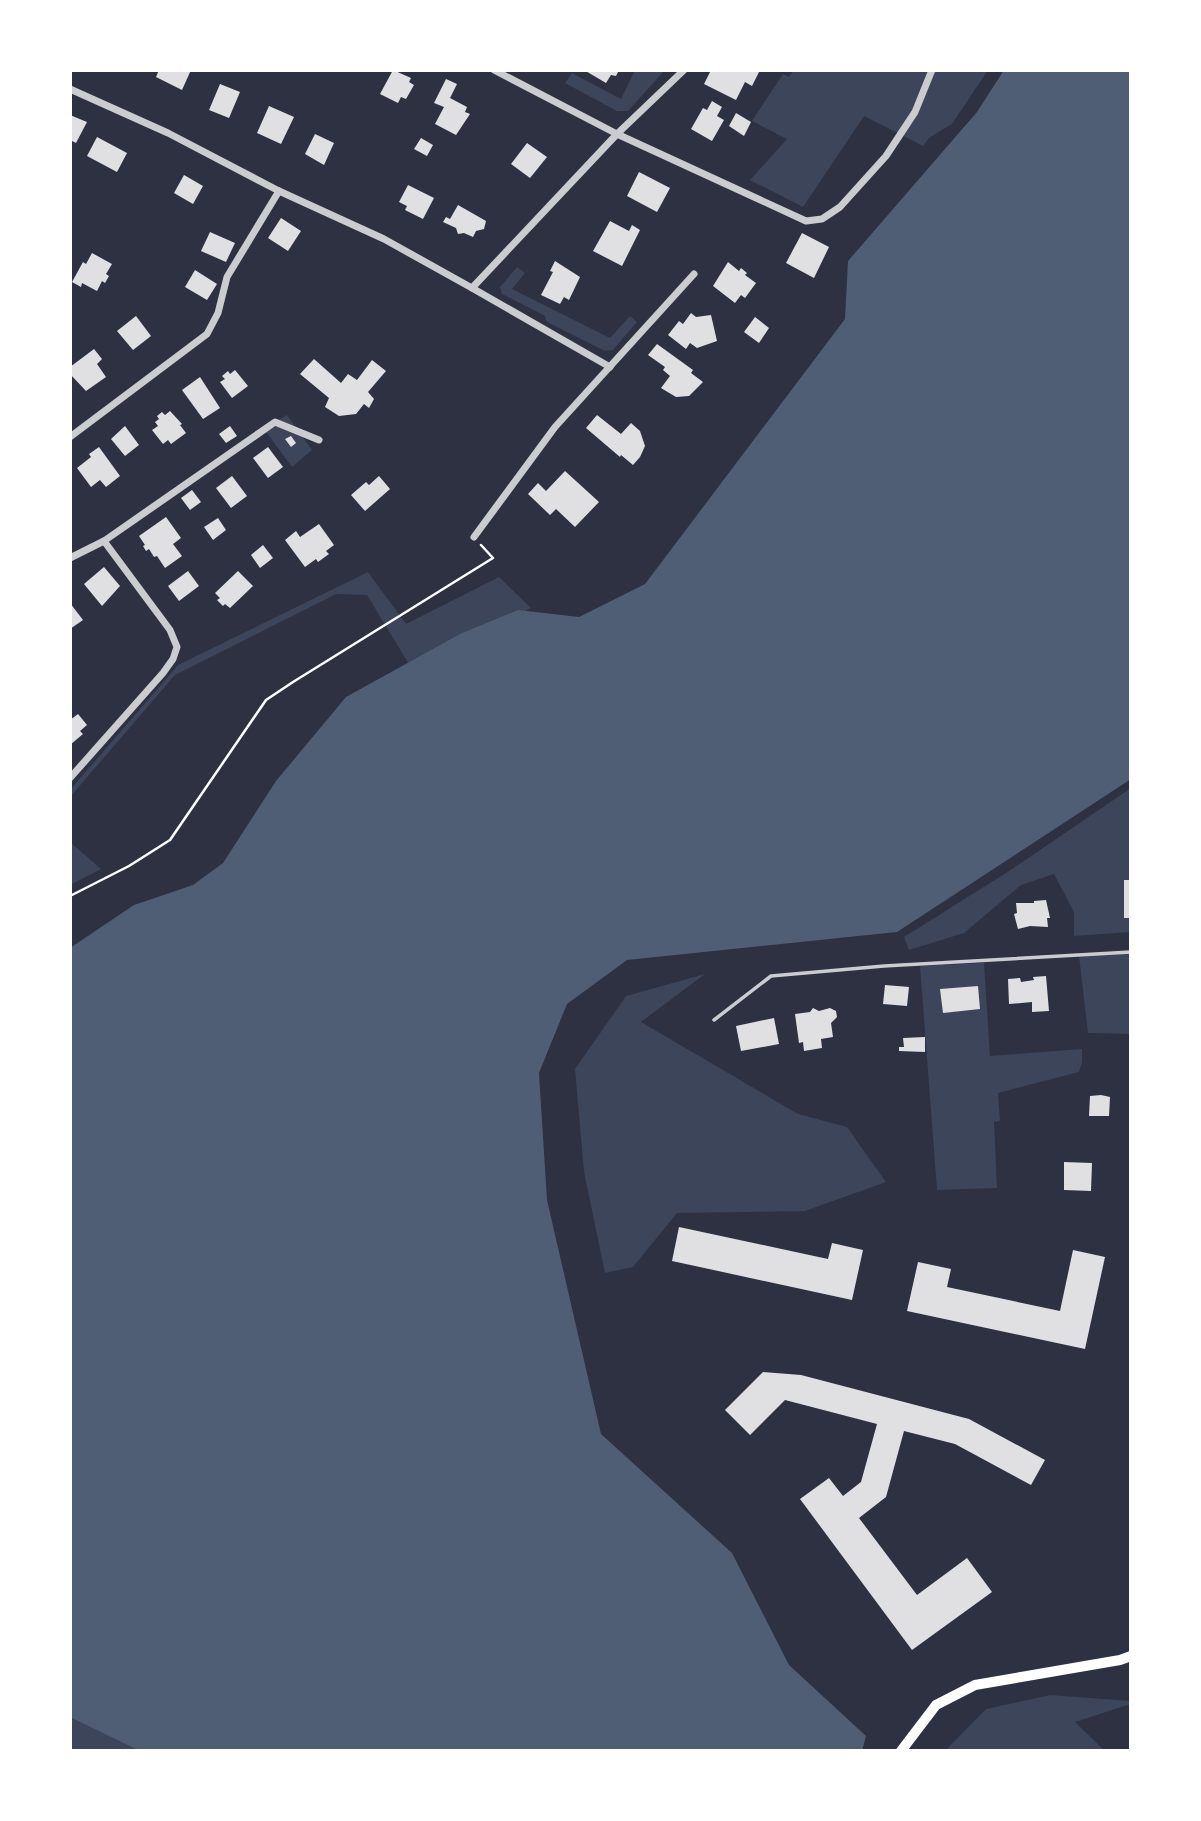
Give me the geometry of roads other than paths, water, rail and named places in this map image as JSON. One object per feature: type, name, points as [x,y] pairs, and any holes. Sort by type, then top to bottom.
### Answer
[{"type":"main road","points":[[901,1751],[936,1705],[975,1685],[1131,1656]]},
{"type":"street","points":[[494,70],[617,134],[806,221],[822,219],[840,207],[887,156],[915,113],[932,70]]},
{"type":"street","points":[[472,288],[617,134],[684,70]]},
{"type":"street","points":[[70,89],[168,133],[279,191],[384,239],[610,367]]},
{"type":"street","points":[[70,437],[207,334],[218,313],[227,277],[279,191]]},
{"type":"street","points":[[474,537],[555,427],[694,274]]},
{"type":"street","points":[[70,558],[104,541],[275,422],[318,440]]},
{"type":"street","points":[[70,778],[163,673],[173,659],[177,647],[170,630],[104,541]]},
{"type":"lane","points":[[714,1020],[771,976],[884,966],[1131,952]]}]
